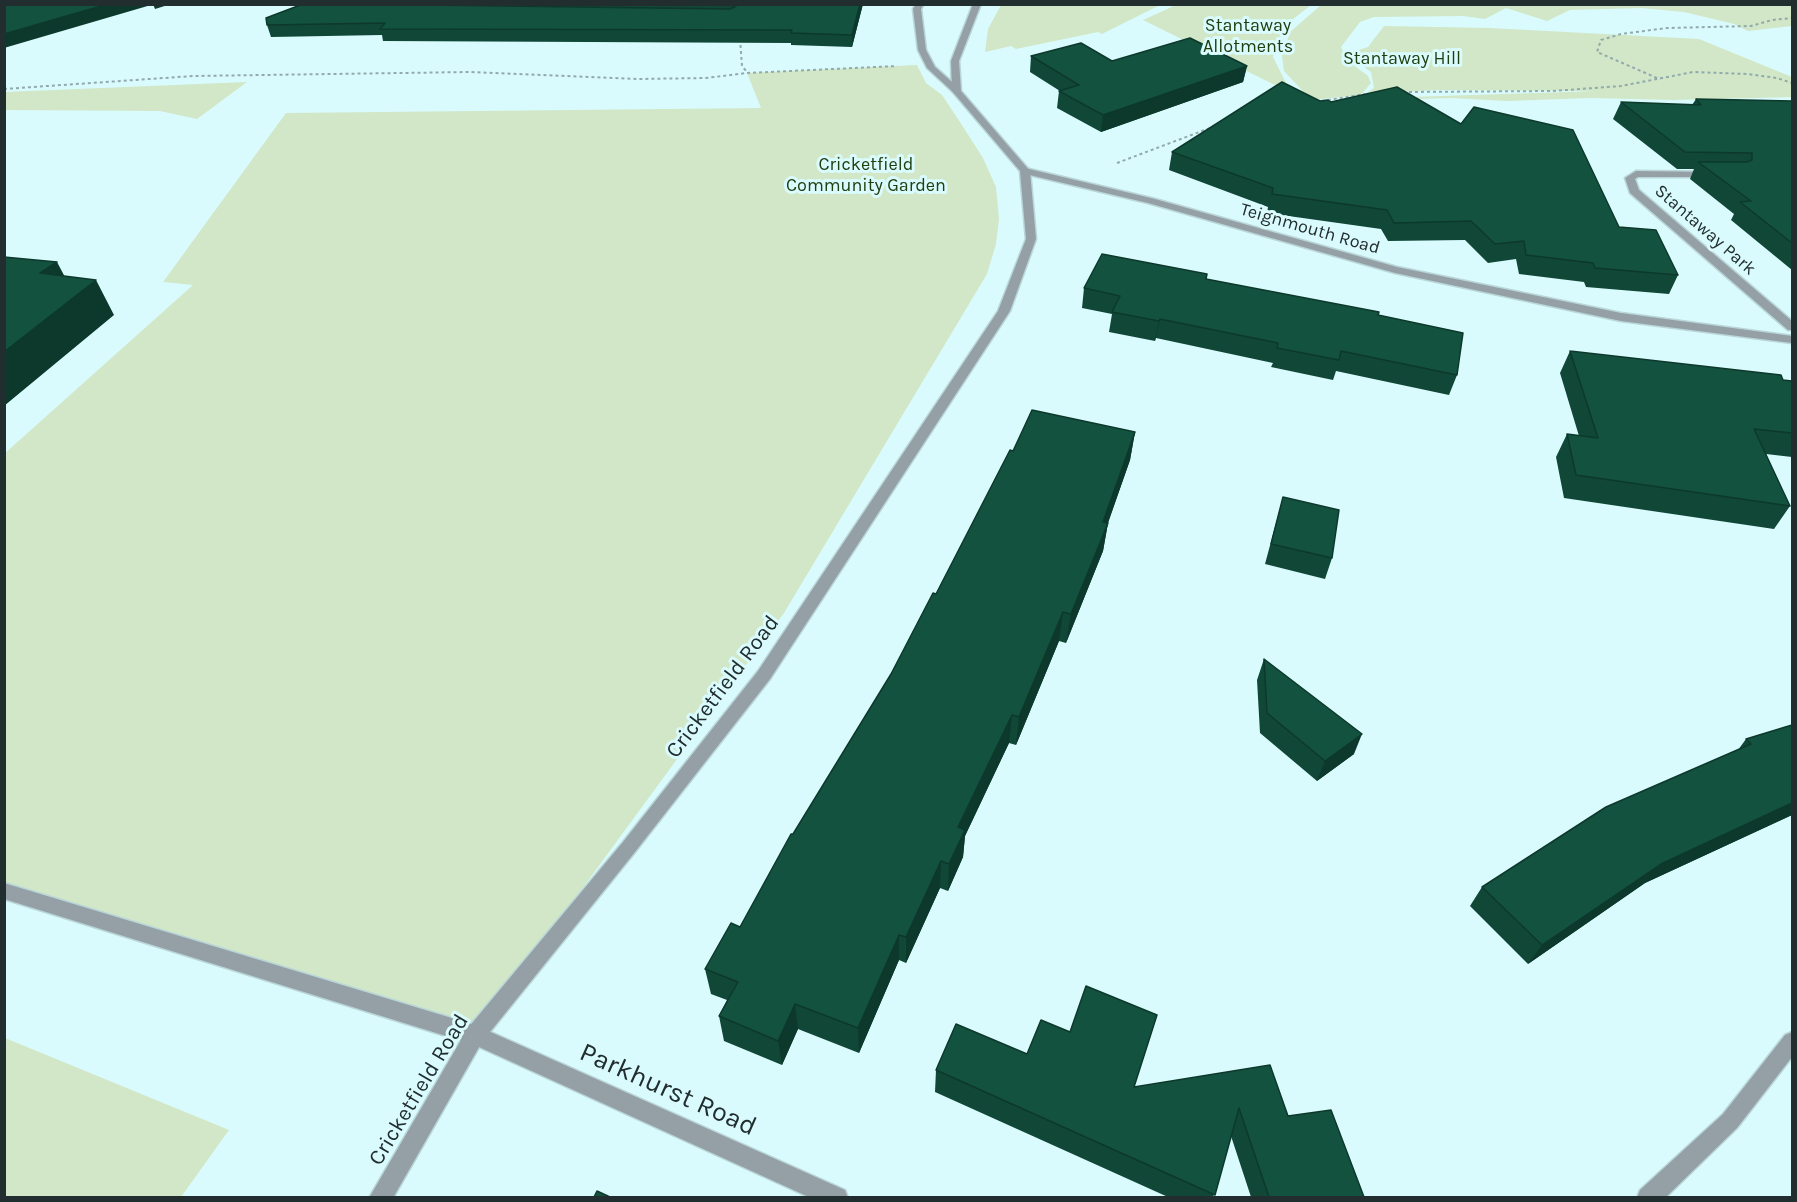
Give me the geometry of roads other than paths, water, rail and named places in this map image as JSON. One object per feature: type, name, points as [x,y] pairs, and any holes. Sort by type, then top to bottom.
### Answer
[{"type":"street","points":[[920,4],[917,9],[922,50],[931,68],[957,91],[1024,171]]},
{"type":"street","points":[[957,91],[955,61],[977,4]]},
{"type":"street","name":"Teignmouth Road","points":[[1024,171],[1151,201],[1395,270],[1621,317],[1792,340]]},
{"type":"street","name":"Cricketfield Road","points":[[380,1197],[475,1035],[630,847],[764,675],[1004,312],[1031,238],[1024,171]]},
{"type":"street","name":"Stantaway Park","points":[[1726,174],[1636,174],[1630,178],[1634,191],[1792,327]]},
{"type":"street","name":"Parkhurst Road","points":[[4,891],[475,1035],[837,1197]]},
{"type":"street","points":[[1648,1197],[1730,1121],[1792,1042]]},
{"type":"park label","name":"Stantaway Allotments","points":[[1248,36]]},
{"type":"park label","name":"Stantaway Hill","points":[[1402,59]]},
{"type":"park label","name":"Cricketfield Community Garden","points":[[866,175]]}]
